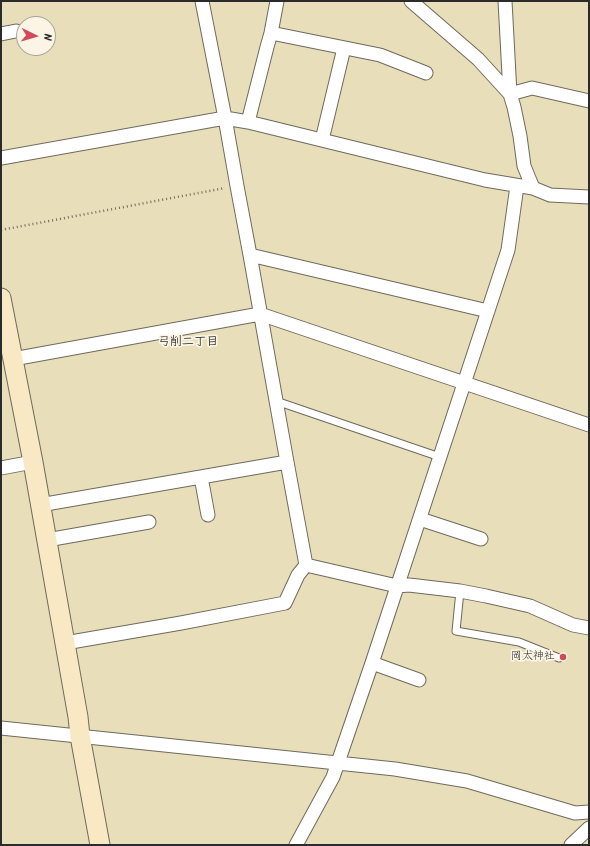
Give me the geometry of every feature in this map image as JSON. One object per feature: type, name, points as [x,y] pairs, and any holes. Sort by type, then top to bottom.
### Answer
[{"type":"street","points":[[65,643],[285,603],[298,575],[306,565],[250,255],[236,186],[225,118],[202,1]]},
{"type":"street","points":[[248,122],[271,33],[277,1]]},
{"type":"street","points":[[412,1],[478,59],[510,94]]},
{"type":"street","points":[[505,1],[510,94],[520,136],[524,166],[533,188]]},
{"type":"street","points":[[1,34],[16,31]]},
{"type":"street","points":[[271,33],[380,55],[426,73]]},
{"type":"street","points":[[322,140],[344,48]]},
{"type":"street","points":[[510,94],[532,88],[589,101]]},
{"type":"street","points":[[1,158],[225,118],[248,122],[485,180],[533,188],[550,195],[589,197]]},
{"type":"street","points":[[295,845],[333,777],[372,663],[508,250],[518,186]]},
{"type":"street","points":[[250,255],[488,311]]},
{"type":"street","points":[[1,298],[33,462],[100,845]]},
{"type":"street","points":[[13,359],[260,314],[589,425]]},
{"type":"street","points":[[1,468],[33,462]]},
{"type":"street","points":[[40,505],[287,462]]},
{"type":"street","points":[[200,477],[208,515]]},
{"type":"street","points":[[420,519],[481,539]]},
{"type":"street","points":[[47,540],[149,522]]},
{"type":"street","points":[[306,565],[397,586],[409,585],[460,591],[530,606],[573,625],[589,628]]},
{"type":"street","points":[[372,663],[419,680]]},
{"type":"street","points":[[1,728],[395,769],[467,782],[575,813],[589,812]]},
{"type":"street","points":[[571,845],[589,828]]},
{"type":"lane","points":[[276,401],[440,457]]},
{"type":"lane","points":[[460,591],[456,631],[519,642],[559,658]]},
{"type":"path","points":[[1,230],[236,186]]},
{"type":"place","name":"岡太神社","points":[[563,657]]},
{"type":"district","name":"弓削二丁目","points":[[188,343]]}]
